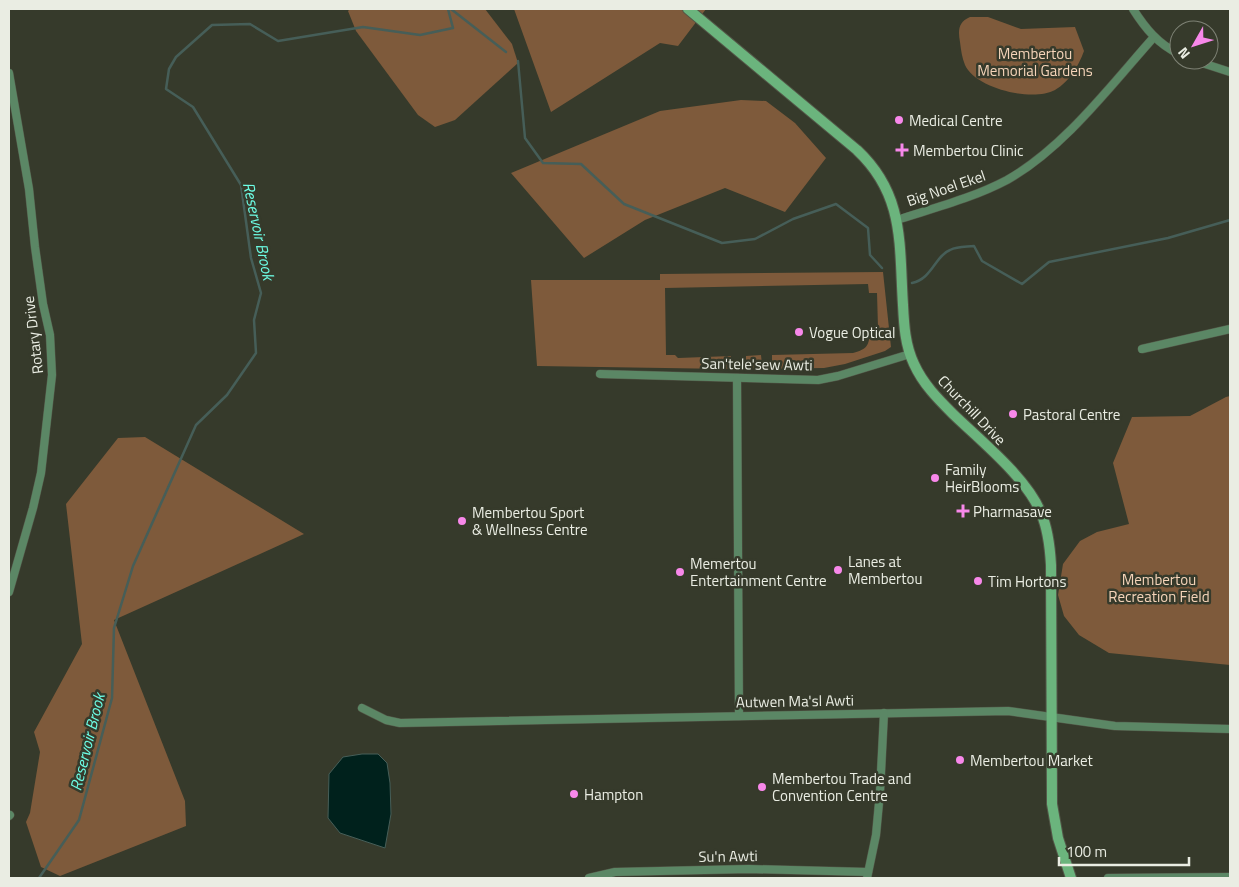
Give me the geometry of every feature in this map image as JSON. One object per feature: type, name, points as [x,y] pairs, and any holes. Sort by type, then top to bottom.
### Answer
[{"type":"main road","name":"Churchill Drive","points":[[688,9],[864,157],[883,181],[892,200],[897,220],[904,324],[910,354],[918,372],[929,389],[1019,479],[1032,495],[1041,513],[1048,538],[1051,565],[1052,804],[1058,838],[1071,878]]},
{"type":"street","points":[[1132,9],[1154,37],[1169,48]]},
{"type":"street","name":"Big Noel Ekel","points":[[897,220],[989,189],[1026,168],[1063,138],[1154,37]]},
{"type":"street","name":"Rotary Drive","points":[[9,73],[29,189],[34,247],[50,335],[52,375],[41,473],[9,592]]},
{"type":"street","points":[[1142,350],[1230,330]]},
{"type":"street","name":"San'tele'sew Awti","points":[[600,374],[812,380],[827,379],[910,354]]},
{"type":"street","points":[[737,378],[739,716]]},
{"type":"street","name":"Autwen Ma'sl Awti","points":[[362,708],[386,720],[400,722],[1008,711],[1116,726],[1230,729]]},
{"type":"street","points":[[868,875],[876,835],[884,713]]},
{"type":"street","name":"Su'n Awti","points":[[590,878],[615,872],[717,870],[868,875]]},
{"type":"street","points":[[1108,878],[1230,877]]},
{"type":"green space","points":[[350,9],[485,9],[512,44],[518,63],[455,120],[435,127],[418,115],[356,31],[348,11]]},
{"type":"green space","points":[[514,9],[706,9],[678,46],[660,43],[551,112]]},
{"type":"green space","name":"Membertou Memorial Gardens","points":[[970,17],[988,17],[1021,29],[1075,27],[1084,51],[1073,73],[1055,90],[1033,95],[1006,91],[981,81],[965,65],[961,51],[959,31],[963,21]]},
{"type":"green space","points":[[741,100],[766,101],[795,123],[826,158],[785,212],[725,188],[645,220],[584,258],[511,173],[660,111]]},
{"type":"green space","points":[[883,272],[891,347],[885,351],[845,364],[824,368],[750,369],[746,367],[746,356],[761,355],[762,365],[772,365],[772,355],[853,353],[862,350],[867,346],[870,331],[878,328],[877,293],[869,293],[868,284],[665,288],[666,355],[675,355],[678,358],[731,356],[731,366],[728,369],[537,366],[531,280],[660,280],[660,274]]},
{"type":"green space","name":"Membertou Recreation Field","points":[[1230,396],[1230,665],[1109,653],[1079,635],[1064,616],[1058,595],[1063,564],[1080,541],[1097,532],[1129,524],[1113,463],[1132,417],[1190,416]]},
{"type":"green space","points":[[145,437],[304,534],[114,620],[185,801],[186,826],[60,876],[41,867],[26,822],[30,813],[40,752],[34,732],[82,644],[66,504],[118,438]]},
{"type":"water","points":[[378,754],[387,763],[391,814],[385,848],[340,833],[328,818],[329,774],[343,757]]},
{"type":"waterway","name":"Reservoir Brook","points":[[39,878],[79,820],[112,698],[114,628],[133,566],[196,425],[227,395],[256,353],[254,320],[261,293],[251,258],[241,185],[193,107],[166,89],[169,69],[176,57],[212,25],[250,24],[278,41],[363,27],[420,35],[453,28],[448,9]]},
{"type":"waterway","points":[[451,9],[506,52]]},
{"type":"waterway","points":[[518,61],[525,138],[543,163],[581,164],[624,204],[722,243],[755,239],[793,219],[836,204],[868,228],[870,255],[882,268]]},
{"type":"waterway","points":[[912,283],[924,277],[945,253],[956,248],[974,246],[982,261],[1022,284],[1049,262],[1168,238],[1230,220]]},
{"type":"place","name":"Medical Centre","points":[[899,120]]},
{"type":"place","name":"Membertou Clinic","points":[[902,150]]},
{"type":"place","name":"Vogue Optical","points":[[799,332]]},
{"type":"place","name":"Pastoral Centre","points":[[1013,414]]},
{"type":"place","name":"Family HeirBlooms","points":[[935,478]]},
{"type":"place","name":"Pharmasave","points":[[963,511]]},
{"type":"place","name":"Membertou Sport & Wellness Centre","points":[[462,521]]},
{"type":"place","name":"Lanes at Membertou","points":[[838,570]]},
{"type":"place","name":"Memertou Entertainment Centre","points":[[680,572]]},
{"type":"place","name":"Tim Hortons","points":[[978,581]]},
{"type":"place","name":"Membertou Market","points":[[960,760]]},
{"type":"place","name":"Membertou Trade and Convention Centre","points":[[762,787]]},
{"type":"place","name":"Hampton","points":[[574,794]]}]
